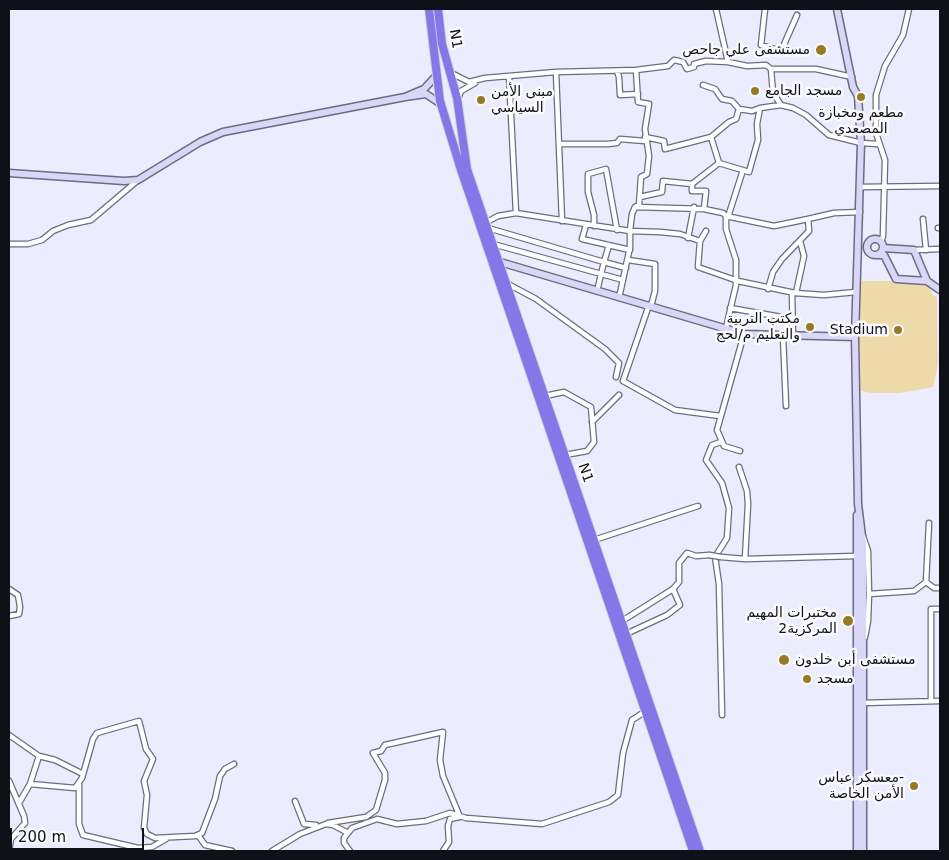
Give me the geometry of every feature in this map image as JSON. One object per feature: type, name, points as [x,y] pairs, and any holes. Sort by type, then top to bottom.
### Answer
[{"type":"highway","name":"N1","points":[[429,9],[441,104],[478,224],[693,851]]},
{"type":"highway","name":"N1","points":[[438,9],[442,44],[457,100],[467,169],[508,284],[700,851]]},
{"type":"highway","points":[[436,76],[438,69],[443,67],[448,68],[451,73]]},
{"type":"highway","points":[[441,104],[450,108],[455,106],[457,100]]},
{"type":"main road","points":[[837,9],[853,87],[858,96],[861,144],[855,337],[858,504],[856,556],[861,703],[863,851]]},
{"type":"main road","points":[[405,97],[424,89],[436,76]]},
{"type":"main road","points":[[9,173],[124,181],[138,180],[200,142],[223,132],[426,94],[441,104]]},
{"type":"main road","points":[[873,239],[867,246],[868,252],[875,255]]},
{"type":"main road","points":[[859,240],[873,239],[882,246],[914,250],[927,281]]},
{"type":"main road","points":[[875,255],[882,246]]},
{"type":"main road","points":[[858,255],[884,255],[896,279],[927,281],[940,290]]},
{"type":"main road","points":[[500,262],[744,334],[855,337]]},
{"type":"main road","points":[[857,851],[864,638],[862,534],[858,504]]},
{"type":"street","points":[[716,9],[728,62]]},
{"type":"street","points":[[765,9],[761,45],[775,48],[782,49],[797,15]]},
{"type":"street","points":[[882,246],[885,160],[878,144],[875,120],[880,79],[890,54],[903,35],[911,9]]},
{"type":"street","points":[[451,73],[469,82],[486,78],[556,72],[636,70],[668,66],[674,60],[682,62],[687,69],[694,66],[694,64],[706,61],[728,62],[747,66],[766,65],[771,69],[816,69],[852,77]]},
{"type":"street","points":[[771,69],[773,93],[781,105]]},
{"type":"street","points":[[620,298],[630,250],[630,231],[635,207],[639,204],[641,177],[647,174],[649,156],[645,139],[649,104],[638,102],[636,70]]},
{"type":"street","points":[[617,71],[620,96],[638,94]]},
{"type":"street","points":[[556,72],[562,221]]},
{"type":"street","points":[[509,76],[516,213]]},
{"type":"street","points":[[457,100],[464,88],[486,78]]},
{"type":"street","points":[[703,85],[715,89],[715,93],[722,99],[732,101],[739,109],[752,111],[781,105],[793,108],[806,115],[829,136],[861,144],[878,144]]},
{"type":"street","points":[[719,163],[749,172],[755,153],[760,108]]},
{"type":"street","points":[[560,144],[608,144],[617,143],[620,139],[645,139],[664,141],[665,149],[711,137],[728,122],[736,118],[739,109]]},
{"type":"street","points":[[711,137],[719,163]]},
{"type":"street","points":[[640,197],[662,192],[663,181],[692,184],[719,163]]},
{"type":"street","points":[[594,226],[594,215],[588,192],[588,174],[606,169],[616,230]]},
{"type":"street","points":[[726,328],[736,280],[736,260],[726,229],[727,216],[743,170]]},
{"type":"street","points":[[9,244],[28,244],[42,240],[53,231],[68,225],[91,220],[138,180]]},
{"type":"street","points":[[692,184],[692,191],[706,191],[704,209]]},
{"type":"street","points":[[860,187],[940,186]]},
{"type":"street","points":[[635,207],[694,207],[774,226],[834,213],[860,212]]},
{"type":"street","points":[[688,238],[694,207]]},
{"type":"street","points":[[487,225],[498,216],[516,213],[616,230],[660,232],[700,241]]},
{"type":"street","points":[[768,289],[773,272],[782,258],[809,231],[808,219]]},
{"type":"street","points":[[924,219],[926,250]]},
{"type":"street","points":[[487,225],[626,268]]},
{"type":"street","points":[[586,225],[582,239],[630,250]]},
{"type":"street","points":[[706,231],[700,241],[698,267],[768,289],[794,293],[856,292]]},
{"type":"street","points":[[793,336],[794,293],[801,275],[804,256],[800,241]]},
{"type":"street","points":[[493,244],[623,280]]},
{"type":"street","points":[[597,292],[608,245]]},
{"type":"street","points":[[914,250],[940,248]]},
{"type":"street","points":[[628,260],[655,264],[655,291],[623,381],[675,410],[720,416]]},
{"type":"street","points":[[508,284],[536,299],[606,349],[619,363],[620,369],[616,377]]},
{"type":"street","points":[[730,308],[793,319]]},
{"type":"street","points":[[740,452],[726,447],[721,442],[717,430],[744,334]]},
{"type":"street","points":[[783,336],[786,406]]},
{"type":"street","points":[[545,396],[564,392],[591,407],[594,442],[587,451],[565,455]]},
{"type":"street","points":[[592,422],[619,395]]},
{"type":"street","points":[[721,442],[712,445],[706,460],[722,483],[728,508],[727,538],[715,557],[719,584],[722,715]]},
{"type":"street","points":[[739,467],[747,490],[748,504],[745,559]]},
{"type":"street","points":[[594,540],[698,506]]},
{"type":"street","points":[[926,582],[928,523]]},
{"type":"street","points":[[862,534],[868,551],[869,594],[868,621],[864,638]]},
{"type":"street","points":[[622,621],[673,588],[679,582],[679,563],[687,553],[696,556],[708,555],[745,559],[856,556]]},
{"type":"street","points":[[869,594],[914,591],[926,582]]},
{"type":"street","points":[[926,582],[934,588],[940,588]]},
{"type":"street","points":[[626,634],[667,616],[680,604],[673,588]]},
{"type":"street","points":[[9,589],[18,596],[20,607],[19,614],[9,616]]},
{"type":"street","points":[[930,701],[932,609],[940,609]]},
{"type":"street","points":[[861,703],[940,701]]},
{"type":"street","points":[[443,851],[449,842],[448,826],[450,819],[460,817],[542,824],[609,802],[618,795],[623,753],[632,720],[646,711]]},
{"type":"street","points":[[166,839],[152,847],[138,848],[83,835],[79,824],[79,785],[92,739],[98,733],[139,721],[146,749],[153,758],[144,781],[147,796],[144,828],[146,834],[155,838],[166,839],[202,833],[215,799],[220,776],[225,769],[234,764]]},
{"type":"street","points":[[272,851],[300,834],[326,824],[366,817],[376,810],[385,780],[385,773],[373,753],[381,751],[384,745],[443,732],[440,760],[443,776],[460,817]]},
{"type":"street","points":[[9,734],[39,756],[55,760],[83,774]]},
{"type":"street","points":[[19,803],[30,784],[39,756]]},
{"type":"street","points":[[9,781],[19,803],[25,823],[11,839],[9,851]]},
{"type":"street","points":[[30,784],[67,789],[79,785]]},
{"type":"street","points":[[295,801],[304,824],[333,825],[348,832]]},
{"type":"street","points":[[350,851],[344,843],[344,838],[348,832],[352,828],[378,819],[397,824],[426,821],[450,812],[460,817]]},
{"type":"street","points":[[198,835],[205,845],[232,851]]},
{"type":"shaded area","name":"Stadium","points":[[859,281],[926,281],[933,295],[937,297],[938,364],[933,387],[900,393],[871,393],[857,390]]},
{"type":"place","name":"مستشفى علي جاحص","points":[[821,50]]},
{"type":"place","name":"مسجد الجامع","points":[[755,91]]},
{"type":"place","name":"مطعم ومخبازة المصعدي","points":[[861,97]]},
{"type":"place","name":"مبنى الأمن السياسي","points":[[481,100]]},
{"type":"place","name":"مكتب التربية والتعليم م/لحج","points":[[810,327]]},
{"type":"place","name":"Stadium","points":[[898,330]]},
{"type":"place","name":"مختبرات المهيم المركزية2","points":[[848,621]]},
{"type":"place","name":"مستشفى أبن خلدون","points":[[784,660]]},
{"type":"place","name":"مسجد","points":[[807,679]]},
{"type":"place","name":"معسكر عباس- الأمن الخاصة","points":[[914,786]]}]
